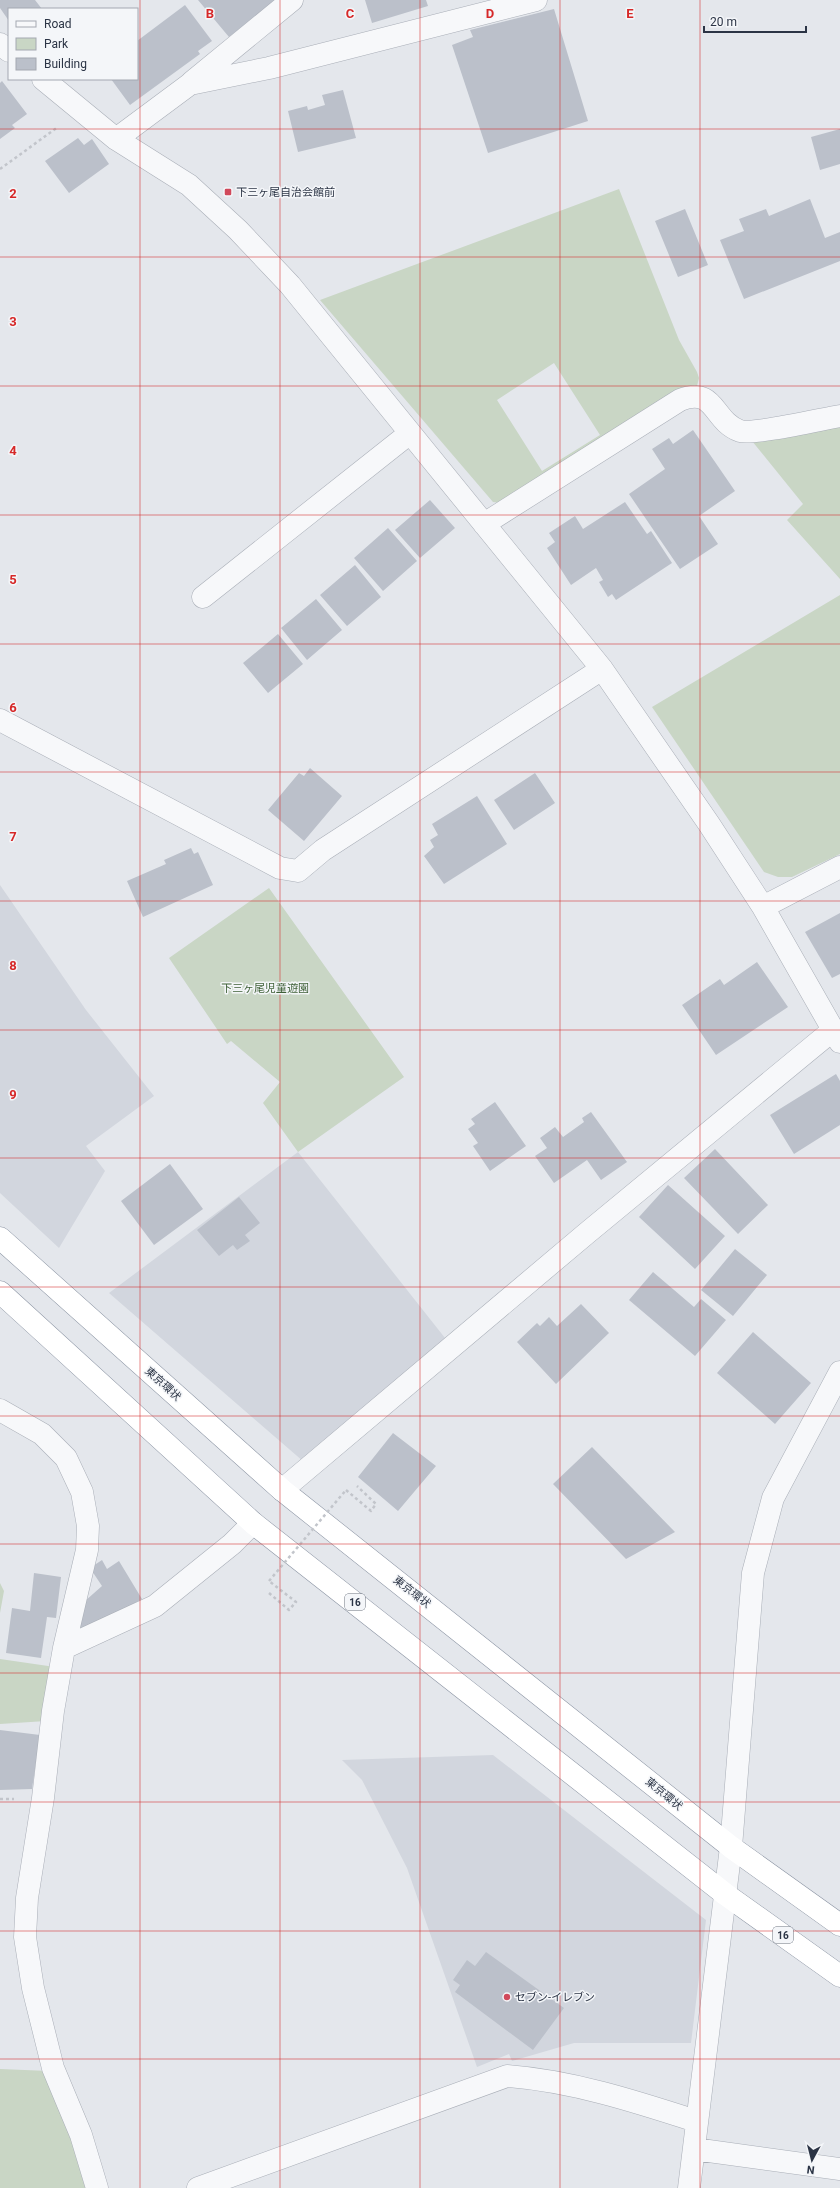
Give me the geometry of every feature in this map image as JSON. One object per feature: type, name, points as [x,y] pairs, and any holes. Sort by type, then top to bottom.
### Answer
[{"type":"highway","name":"東京環状","points":[[0,1238],[282,1490],[731,1847],[840,1925]]},
{"type":"highway","name":"16","points":[[0,1292],[253,1522],[725,1894],[840,1976]]},
{"type":"street","points":[[116,139],[190,84],[292,0]]},
{"type":"street","points":[[190,84],[269,68],[536,0]]},
{"type":"street","points":[[0,44],[8,50]]},
{"type":"street","points":[[44,80],[116,139],[189,185],[238,230],[290,285],[602,669],[709,824],[763,907],[837,1036],[593,1228],[282,1490]]},
{"type":"street","points":[[484,524],[680,400],[692,395],[705,398],[728,425],[747,433],[840,416]]},
{"type":"street","points":[[203,597],[410,433]]},
{"type":"street","points":[[0,720],[280,868],[298,871],[323,850],[602,669]]},
{"type":"street","points":[[763,907],[840,867]]},
{"type":"street","points":[[689,2188],[696,2121],[731,1847],[753,1573],[773,1498],[840,1372]]},
{"type":"street","points":[[0,1410],[42,1434],[66,1458],[82,1492],[88,1526],[87,1550],[64,1648],[53,1711],[43,1798],[27,1898],[25,1937],[33,1988],[54,2068],[81,2135],[97,2188]]},
{"type":"street","points":[[64,1648],[154,1606],[232,1544],[253,1522]]},
{"type":"street","points":[[198,2188],[507,2076],[541,2079],[607,2094],[696,2121]]},
{"type":"street","points":[[694,2149],[840,2169]]},
{"type":"path","points":[[0,169],[81,111]]},
{"type":"path","points":[[269,1593],[289,1610],[296,1602],[269,1581],[346,1490],[371,1511],[376,1504],[357,1486]]},
{"type":"shaded area","points":[[0,885],[86,1010],[154,1096],[86,1146],[105,1171],[59,1248],[0,1193]]},
{"type":"shaded area","points":[[298,1152],[445,1338],[304,1462],[109,1293]]},
{"type":"shaded area","points":[[493,1755],[706,1920],[691,2043],[574,2043],[512,2061],[509,2054],[477,2067],[407,1868],[362,1780],[342,1760]]},
{"type":"green space","points":[[619,189],[679,340],[699,378],[697,386],[604,441],[508,504],[493,502],[320,300]],"holes":[[[554,363],[600,435],[542,471],[497,400]]]},
{"type":"green space","points":[[840,426],[840,579],[787,520],[803,504],[752,441]]},
{"type":"green space","points":[[840,595],[840,854],[792,877],[778,877],[764,872],[652,707]]},
{"type":"green space","name":"下三ヶ尾児童遊園","points":[[269,888],[404,1077],[298,1152],[263,1103],[280,1082],[231,1041],[227,1044],[169,958]]},
{"type":"green space","points":[[0,1583],[4,1591],[0,1613]]},
{"type":"green space","points":[[0,1659],[55,1667],[46,1721],[0,1724]]},
{"type":"green space","points":[[0,2069],[49,2071],[91,2188],[0,2188]]},
{"type":"building","points":[[0,0],[35,0],[41,8],[8,8],[8,20],[0,8]]},
{"type":"building","points":[[198,0],[276,0],[229,37]]},
{"type":"building","points":[[365,0],[426,0],[428,6],[372,23]]},
{"type":"building","points":[[185,5],[212,41],[198,51],[200,54],[130,105],[112,80],[138,80],[138,40]]},
{"type":"building","points":[[554,9],[588,121],[488,153],[452,45],[473,37],[470,30]]},
{"type":"building","points":[[2,81],[27,114],[12,125],[15,128],[0,139],[0,83]]},
{"type":"building","points":[[343,90],[356,138],[298,152],[288,111],[307,106],[308,110],[325,105],[322,95]]},
{"type":"building","points":[[840,129],[840,164],[820,170],[811,137]]},
{"type":"building","points":[[78,138],[84,145],[92,139],[109,164],[69,193],[45,161]]},
{"type":"building","points":[[810,199],[825,238],[840,232],[840,261],[744,299],[720,240],[744,231],[739,219],[766,209],[769,216]]},
{"type":"building","points":[[685,209],[708,265],[678,277],[655,221]]},
{"type":"building","points":[[693,430],[735,491],[699,516],[718,544],[680,569],[629,494],[665,469],[652,449],[669,438],[673,444]]},
{"type":"building","points":[[430,500],[455,528],[420,558],[395,530]]},
{"type":"building","points":[[625,502],[647,534],[651,531],[672,563],[616,600],[612,594],[608,597],[599,582],[603,580],[596,568],[571,585],[547,548],[555,542],[549,533],[575,516],[583,529]]},
{"type":"building","points":[[388,528],[417,561],[383,591],[354,558]]},
{"type":"building","points":[[355,565],[381,597],[347,626],[320,595]]},
{"type":"building","points":[[316,599],[342,630],[307,660],[281,628]]},
{"type":"building","points":[[278,634],[303,664],[268,693],[243,663]]},
{"type":"building","points":[[310,768],[342,796],[304,841],[268,810],[299,773],[304,776]]},
{"type":"building","points":[[535,773],[555,803],[514,830],[494,800]]},
{"type":"building","points":[[477,796],[507,844],[444,884],[424,856],[434,847],[430,840],[438,835],[432,824]]},
{"type":"building","points":[[191,848],[194,854],[198,852],[213,885],[143,917],[127,881],[166,864],[164,860]]},
{"type":"building","points":[[840,913],[840,974],[832,978],[805,932]]},
{"type":"building","points":[[757,962],[788,1007],[716,1055],[682,1005],[720,979],[724,985]]},
{"type":"building","points":[[836,1074],[840,1081],[840,1125],[794,1154],[770,1115]]},
{"type":"building","points":[[495,1102],[526,1146],[490,1171],[473,1146],[478,1143],[468,1129],[475,1124],[471,1119]]},
{"type":"building","points":[[591,1112],[627,1162],[601,1180],[587,1160],[554,1183],[535,1156],[547,1148],[540,1138],[555,1127],[563,1137],[584,1122],[582,1118]]},
{"type":"building","points":[[715,1149],[768,1205],[738,1234],[684,1178]]},
{"type":"building","points":[[170,1164],[203,1209],[154,1245],[121,1201]]},
{"type":"building","points":[[668,1185],[725,1236],[695,1269],[639,1217]]},
{"type":"building","points":[[239,1197],[260,1223],[245,1235],[250,1241],[237,1250],[233,1245],[219,1256],[197,1230]]},
{"type":"building","points":[[735,1249],[767,1275],[733,1316],[701,1290]]},
{"type":"building","points":[[653,1272],[694,1307],[701,1299],[726,1320],[695,1356],[629,1300]]},
{"type":"building","points":[[581,1304],[609,1333],[556,1384],[517,1342],[537,1323],[540,1326],[549,1317],[557,1326]]},
{"type":"building","points":[[753,1332],[811,1383],[775,1424],[717,1373]]},
{"type":"building","points":[[393,1433],[436,1466],[398,1511],[358,1477]]},
{"type":"building","points":[[592,1447],[675,1532],[626,1559],[553,1484]]},
{"type":"building","points":[[102,1560],[107,1569],[119,1561],[142,1599],[94,1626],[93,1623],[81,1628],[79,1624],[85,1601],[102,1586],[90,1568]]},
{"type":"building","points":[[34,1573],[61,1577],[56,1618],[47,1617],[41,1658],[6,1653],[12,1608],[30,1611]]},
{"type":"building","points":[[0,1730],[40,1735],[32,1789],[0,1790]]},
{"type":"building","points":[[486,1952],[564,2008],[533,2050],[455,1992],[460,1985],[453,1980],[467,1960],[475,1966]]},
{"type":"place","name":"下三ヶ尾自治会館前","points":[[228,192]]},
{"type":"place","name":"セブン-イレブン","points":[[507,1997]]}]
